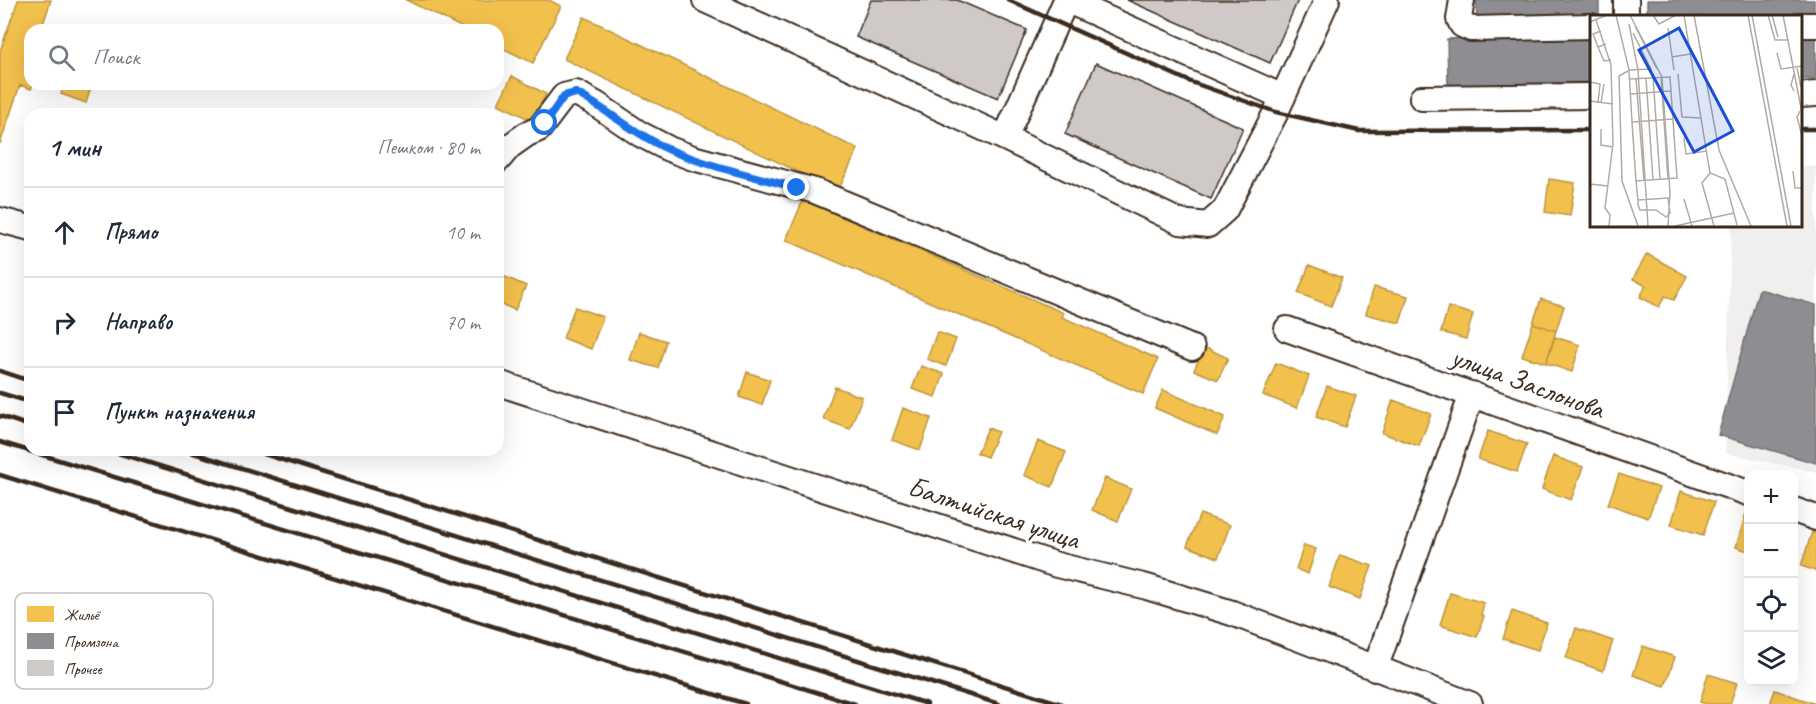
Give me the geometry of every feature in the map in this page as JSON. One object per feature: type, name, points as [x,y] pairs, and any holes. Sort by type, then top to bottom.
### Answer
[{"type":"street","points":[[705,0],[1005,138],[1180,222],[1208,225],[1225,210],[1282,97],[1327,0]]},
{"type":"street","points":[[1005,138],[1066,0],[1282,97]]},
{"type":"street","points":[[1462,0],[1459,19],[1462,26],[1471,29],[1590,26]]},
{"type":"street","points":[[504,153],[527,134],[539,129],[564,96],[576,93],[640,134],[669,149],[693,158],[815,191],[1192,348]]},
{"type":"street","points":[[1422,98],[1590,96]]},
{"type":"street","points":[[0,220],[24,226]]},
{"type":"street","name":"улица Заслонова","points":[[1287,328],[1744,492]]},
{"type":"street","name":"Балтийская улица","points":[[504,384],[1057,565],[1147,587],[1232,613],[1470,704]]},
{"type":"street","points":[[1375,669],[1472,394]]},
{"type":"street","points":[[1798,511],[1816,518]]},
{"type":"shaded area","points":[[1801,166],[1816,166],[1816,472],[1725,453],[1731,226],[1801,226]]},
{"type":"building: Жильё","points":[[18,0],[51,0],[43,24],[24,24],[24,86],[20,85],[0,144],[0,51]]},
{"type":"building: Жильё","points":[[406,0],[549,0],[561,6],[533,63],[504,49],[504,24],[455,24]]},
{"type":"building: Жильё","points":[[584,17],[858,149],[838,191],[564,59]]},
{"type":"building: Жильё","points":[[512,76],[546,94],[533,121],[498,104]]},
{"type":"building: Жильё","points":[[63,90],[90,90],[86,103],[61,94]]},
{"type":"building: Жильё","points":[[1549,179],[1575,183],[1570,216],[1545,212]]},
{"type":"building: Жильё","points":[[803,200],[1064,313],[1062,317],[1158,359],[1143,394],[786,240]]},
{"type":"building: Жильё","points":[[1647,254],[1687,276],[1674,300],[1665,296],[1659,307],[1640,297],[1646,286],[1633,279]]},
{"type":"building: Жильё","points":[[1309,265],[1342,278],[1331,306],[1298,293]]},
{"type":"building: Жильё","points":[[504,276],[526,286],[515,310],[504,305]]},
{"type":"building: Жильё","points":[[1374,287],[1408,296],[1400,323],[1366,314]]},
{"type":"building: Жильё","points":[[1541,299],[1564,306],[1556,331],[1533,323]]},
{"type":"building: Жильё","points":[[575,307],[603,317],[591,349],[563,338]]},
{"type":"building: Жильё","points":[[1448,307],[1473,314],[1466,339],[1441,332]]},
{"type":"building: Жильё","points":[[1533,323],[1556,331],[1546,363],[1522,356]]},
{"type":"building: Жильё","points":[[639,332],[666,341],[658,368],[630,360]]},
{"type":"building: Жильё","points":[[937,332],[956,339],[946,366],[927,359]]},
{"type":"building: Жильё","points":[[1555,337],[1580,345],[1572,372],[1546,363]]},
{"type":"building: Жильё","points":[[1204,347],[1228,358],[1218,380],[1194,370]]},
{"type":"building: Жильё","points":[[1276,363],[1309,376],[1297,408],[1263,395]]},
{"type":"building: Жильё","points":[[921,366],[944,374],[936,397],[912,389]]},
{"type":"building: Жильё","points":[[747,372],[770,380],[762,405],[739,397]]},
{"type":"building: Жильё","points":[[1327,386],[1356,396],[1345,427],[1316,417]]},
{"type":"building: Жильё","points":[[835,387],[862,397],[850,429],[823,419]]},
{"type":"building: Жильё","points":[[1163,390],[1225,417],[1217,435],[1155,408]]},
{"type":"building: Жильё","points":[[1393,400],[1431,414],[1419,446],[1382,433]]},
{"type":"building: Жильё","points":[[903,408],[931,418],[920,450],[892,440]]},
{"type":"building: Жильё","points":[[988,428],[998,432],[987,457],[977,453]]},
{"type":"building: Жильё","points":[[1488,431],[1527,444],[1517,472],[1478,459]]},
{"type":"building: Жильё","points":[[1038,441],[1066,452],[1052,487],[1024,475]]},
{"type":"building: Жильё","points":[[1553,456],[1583,467],[1571,500],[1542,489]]},
{"type":"building: Жильё","points":[[1619,474],[1659,488],[1648,518],[1608,504]]},
{"type":"building: Жильё","points":[[1105,478],[1131,489],[1118,521],[1092,510]]},
{"type":"building: Жильё","points":[[1681,491],[1714,502],[1703,535],[1671,525]]},
{"type":"building: Жильё","points":[[1200,514],[1230,525],[1218,558],[1187,546]]},
{"type":"building: Жильё","points":[[1744,520],[1744,550],[1736,547]]},
{"type":"building: Жильё","points":[[1812,532],[1816,534],[1816,571],[1801,566]]},
{"type":"building: Жильё","points":[[1304,545],[1316,549],[1308,574],[1296,569]]},
{"type":"building: Жильё","points":[[1340,555],[1372,566],[1360,599],[1329,587]]},
{"type":"building: Жильё","points":[[1450,593],[1484,603],[1481,615],[1484,616],[1477,637],[1440,625]]},
{"type":"building: Жильё","points":[[1512,611],[1547,623],[1538,650],[1503,639]]},
{"type":"building: Жильё","points":[[1576,628],[1613,641],[1603,671],[1566,658]]},
{"type":"building: Жильё","points":[[1643,646],[1675,657],[1665,686],[1633,675]]},
{"type":"building: Жильё","points":[[1708,674],[1737,683],[1730,704],[1700,702]]},
{"type":"building: Жильё","points":[[1775,690],[1816,704],[1770,704]]},
{"type":"building: Промзона","points":[[1476,0],[1599,0],[1599,15],[1477,20]]},
{"type":"building: Промзона","points":[[1647,0],[1814,0],[1814,19],[1801,15],[1647,15]]},
{"type":"building: Промзона","points":[[1590,34],[1590,82],[1448,86],[1447,39]]},
{"type":"building: Промзона","points":[[1801,34],[1816,34],[1816,79],[1801,79]]},
{"type":"building: Промзона","points":[[1759,289],[1816,305],[1816,463],[1718,435]]},
{"type":"building: Прочее","points":[[871,0],[957,0],[1027,30],[998,98],[856,37]]},
{"type":"building: Прочее","points":[[1127,0],[1298,0],[1270,63]]},
{"type":"building: Прочее","points":[[1096,63],[1243,128],[1211,199],[1065,134]]},
{"type":"railway","points":[[1008,0],[1191,82],[1276,112],[1359,131],[1590,130]]},
{"type":"railway","points":[[1801,129],[1816,129]]},
{"type":"railway","points":[[0,371],[24,379]]},
{"type":"railway","points":[[0,393],[24,400]]},
{"type":"railway","points":[[0,416],[24,424]]},
{"type":"railway","points":[[0,442],[24,449]]},
{"type":"railway","points":[[46,456],[855,704]]},
{"type":"railway","points":[[127,456],[927,704]]},
{"type":"railway","points":[[203,456],[999,704]]},
{"type":"railway","points":[[270,456],[1062,704]]},
{"type":"railway","points":[[0,475],[746,704]]},
{"type":"route","points":[[545,123],[564,96],[576,93],[640,134],[669,149],[797,188]]}]
